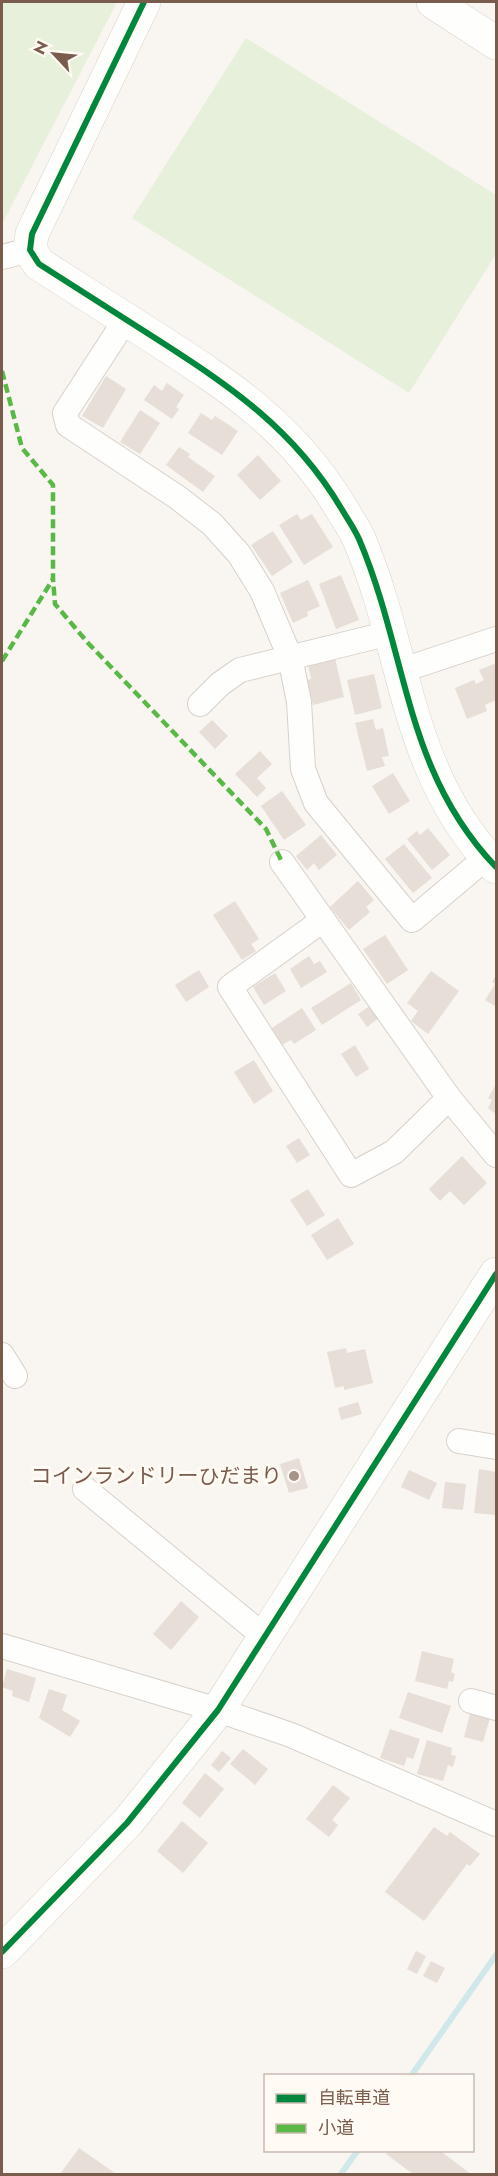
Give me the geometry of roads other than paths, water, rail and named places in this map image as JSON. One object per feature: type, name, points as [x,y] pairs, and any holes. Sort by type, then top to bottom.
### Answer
[{"type":"street","points":[[126,319],[65,414],[68,425],[177,496],[212,524],[238,555],[262,591],[290,657],[299,702],[303,769],[316,803],[412,920],[492,862],[464,828],[443,794],[423,748],[410,710],[390,633],[358,537],[332,494],[305,458],[277,426],[241,396],[126,319],[39,264],[16,254],[32,234],[144,2]]},
{"type":"street","points":[[433,2],[496,43]]},
{"type":"street","points":[[200,704],[220,684],[240,670],[390,633]]},
{"type":"street","points":[[400,671],[496,639]]},
{"type":"street","points":[[282,862],[449,1098],[496,1155]]},
{"type":"street","points":[[323,920],[230,987],[351,1175],[394,1152],[449,1098]]},
{"type":"street","points":[[2,1952],[127,1823],[219,1710],[496,1274]]},
{"type":"street","points":[[2,1355],[15,1376]]},
{"type":"street","points":[[459,1441],[496,1447]]},
{"type":"street","points":[[85,1489],[265,1637]]},
{"type":"street","points":[[2,1646],[219,1710],[291,1735],[496,1824]]},
{"type":"street","points":[[471,1701],[496,1708]]},
{"type":"waterway","points":[[412,2074],[496,1955]]},
{"type":"waterway","points":[[341,2174],[357,2152]]},
{"type":"place","name":"コインランドリーひだまり","points":[[294,1476]]}]
